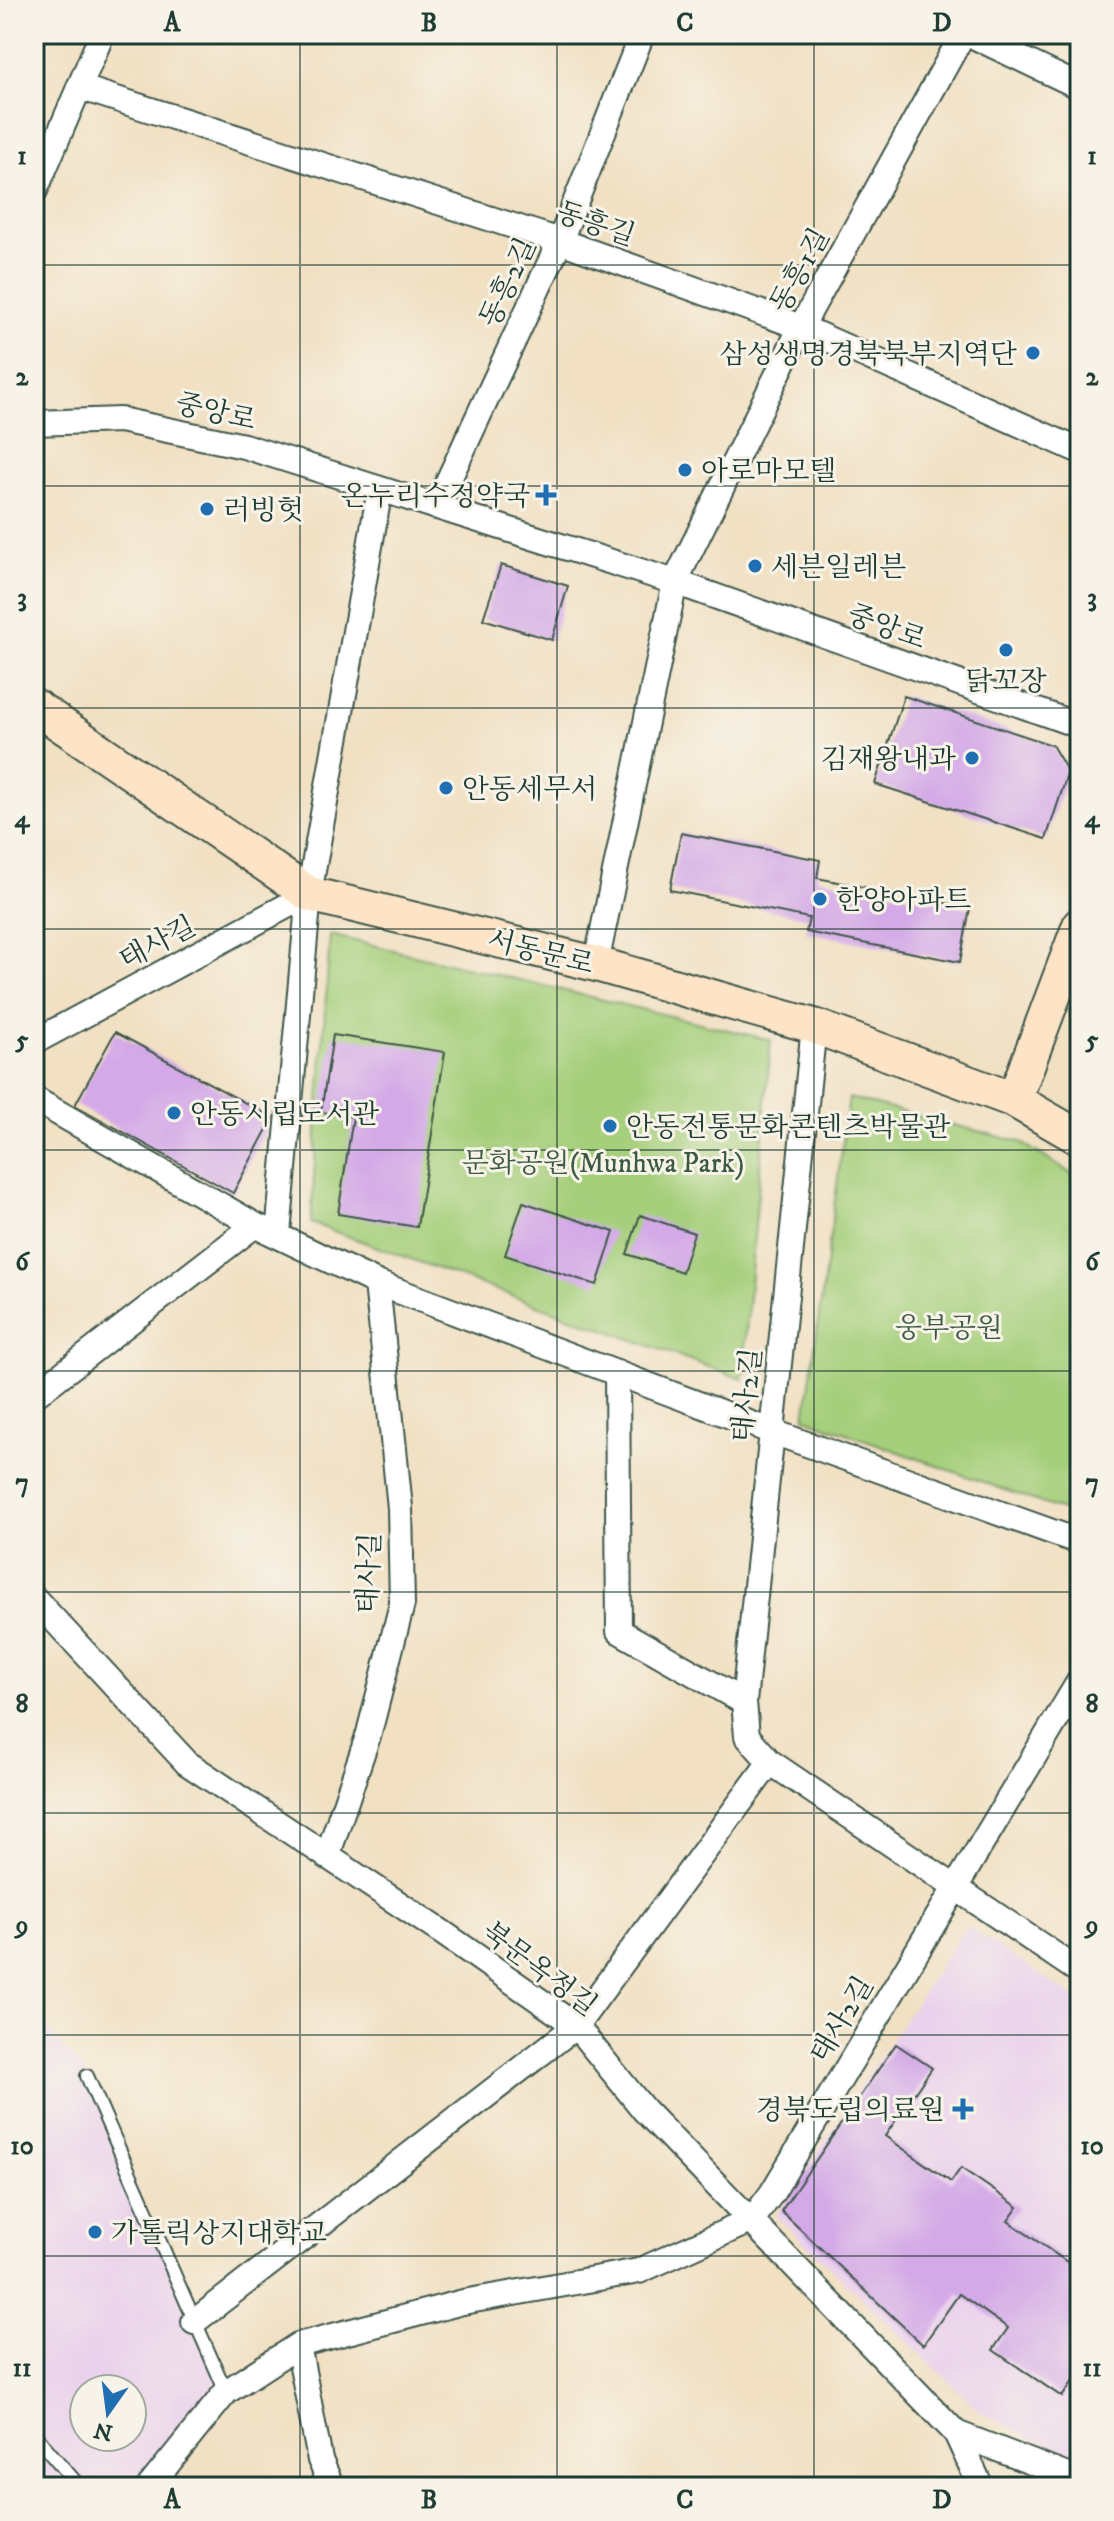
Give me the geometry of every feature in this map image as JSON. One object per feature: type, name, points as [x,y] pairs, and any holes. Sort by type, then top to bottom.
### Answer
[{"type":"street","points":[[34,193],[102,34]]},
{"type":"street","name":"동흥2길","points":[[436,507],[560,241],[642,34]]},
{"type":"street","points":[[966,34],[1080,87]]},
{"type":"street","name":"동흥1길","points":[[675,582],[801,327],[966,34]]},
{"type":"street","name":"동흥길","points":[[79,87],[560,241],[801,327],[1080,451]]},
{"type":"street","name":"중앙로","points":[[34,423],[120,420],[244,446],[675,582],[1080,726]]},
{"type":"street","points":[[34,1396],[266,1230],[309,894],[380,489]]},
{"type":"street","points":[[596,964],[675,582]]},
{"type":"street","name":"서동문로","points":[[34,706],[309,894],[596,964],[814,1026],[1014,1100],[1080,1138]]},
{"type":"street","name":"태사길","points":[[34,1042],[309,894]]},
{"type":"street","points":[[1014,1100],[1080,925]]},
{"type":"street","name":"태사2길","points":[[814,1026],[744,1702],[747,1736],[770,1762],[1080,1972]]},
{"type":"street","points":[[34,1099],[266,1230],[377,1283],[773,1432],[1080,1542]]},
{"type":"street","name":"태사길","points":[[327,1857],[369,1733],[402,1604],[400,1508],[377,1283]]},
{"type":"street","points":[[617,1373],[619,1631],[744,1702]]},
{"type":"street","name":"북문옥정길","points":[[34,1598],[187,1763],[443,1933],[576,2026],[644,2110],[956,2433],[981,2487]]},
{"type":"street","points":[[955,1887],[1080,1680]]},
{"type":"street","points":[[194,2322],[576,2026],[770,1762]]},
{"type":"street","name":"태사2길","points":[[752,2220],[772,2193],[955,1887]]},
{"type":"street","points":[[149,2487],[226,2392],[298,2345],[463,2302],[639,2271],[752,2220]]},
{"type":"street","points":[[298,2345],[320,2460],[332,2487]]},
{"type":"street","points":[[956,2433],[1080,2481]]},
{"type":"lane","points":[[87,2076],[226,2392]]},
{"type":"lane","points":[[34,2434],[80,2487]]},
{"type":"shaded area","name":"경북도립의료원","points":[[966,1926],[1080,2001],[1080,2462],[983,2414],[776,2216]]},
{"type":"shaded area","name":"가톨릭상지대학교","points":[[34,2014],[87,2076],[226,2392],[149,2487],[34,2487]]},
{"type":"green space","name":"문화공원(Munhwa Park)","points":[[330,935],[771,1040],[742,1379],[311,1223]]},
{"type":"green space","name":"웅부공원","points":[[849,1098],[1020,1142],[1080,1179],[1080,1517],[805,1418]]},
{"type":"building","points":[[501,565],[568,586],[552,640],[483,619]]},
{"type":"building","name":"김재왕내과","points":[[904,696],[1052,745],[1068,772],[1046,839],[875,784]]},
{"type":"building","name":"한양아파트","points":[[681,833],[820,860],[817,878],[970,908],[960,962],[806,932],[809,918],[670,890]]},
{"type":"building","name":"안동시립도서관","points":[[115,1032],[273,1118],[233,1193],[75,1105]]},
{"type":"building","points":[[333,1035],[445,1052],[417,1227],[338,1214],[353,1117],[321,1112]]},
{"type":"building","points":[[523,1202],[614,1232],[597,1285],[505,1255]]},
{"type":"building","points":[[640,1215],[694,1233],[682,1272],[627,1254]]},
{"type":"building","points":[[896,2044],[932,2068],[885,2136],[951,2182],[961,2168],[1018,2207],[1008,2221],[1080,2271],[1080,2371],[1062,2397],[993,2350],[1008,2328],[959,2294],[923,2345],[781,2211]]},
{"type":"place","name":"삼성생명경북북부지역단","points":[[1033,353]]},
{"type":"place","name":"아로마모텔","points":[[685,470]]},
{"type":"place","name":"온누리수정약국","points":[[546,495]]},
{"type":"place","name":"러빙헛","points":[[207,509]]},
{"type":"place","name":"세븐일레븐","points":[[755,566]]},
{"type":"place","name":"닭꼬장","points":[[1006,650]]},
{"type":"place","name":"김재왕내과","points":[[972,758]]},
{"type":"place","name":"안동세무서","points":[[446,788]]},
{"type":"place","name":"한양아파트","points":[[820,899]]},
{"type":"place","name":"안동시립도서관","points":[[174,1113]]},
{"type":"place","name":"안동전통문화콘텐츠박물관","points":[[610,1126]]},
{"type":"place","name":"경북도립의료원","points":[[963,2109]]},
{"type":"place","name":"가톨릭상지대학교","points":[[95,2232]]}]
